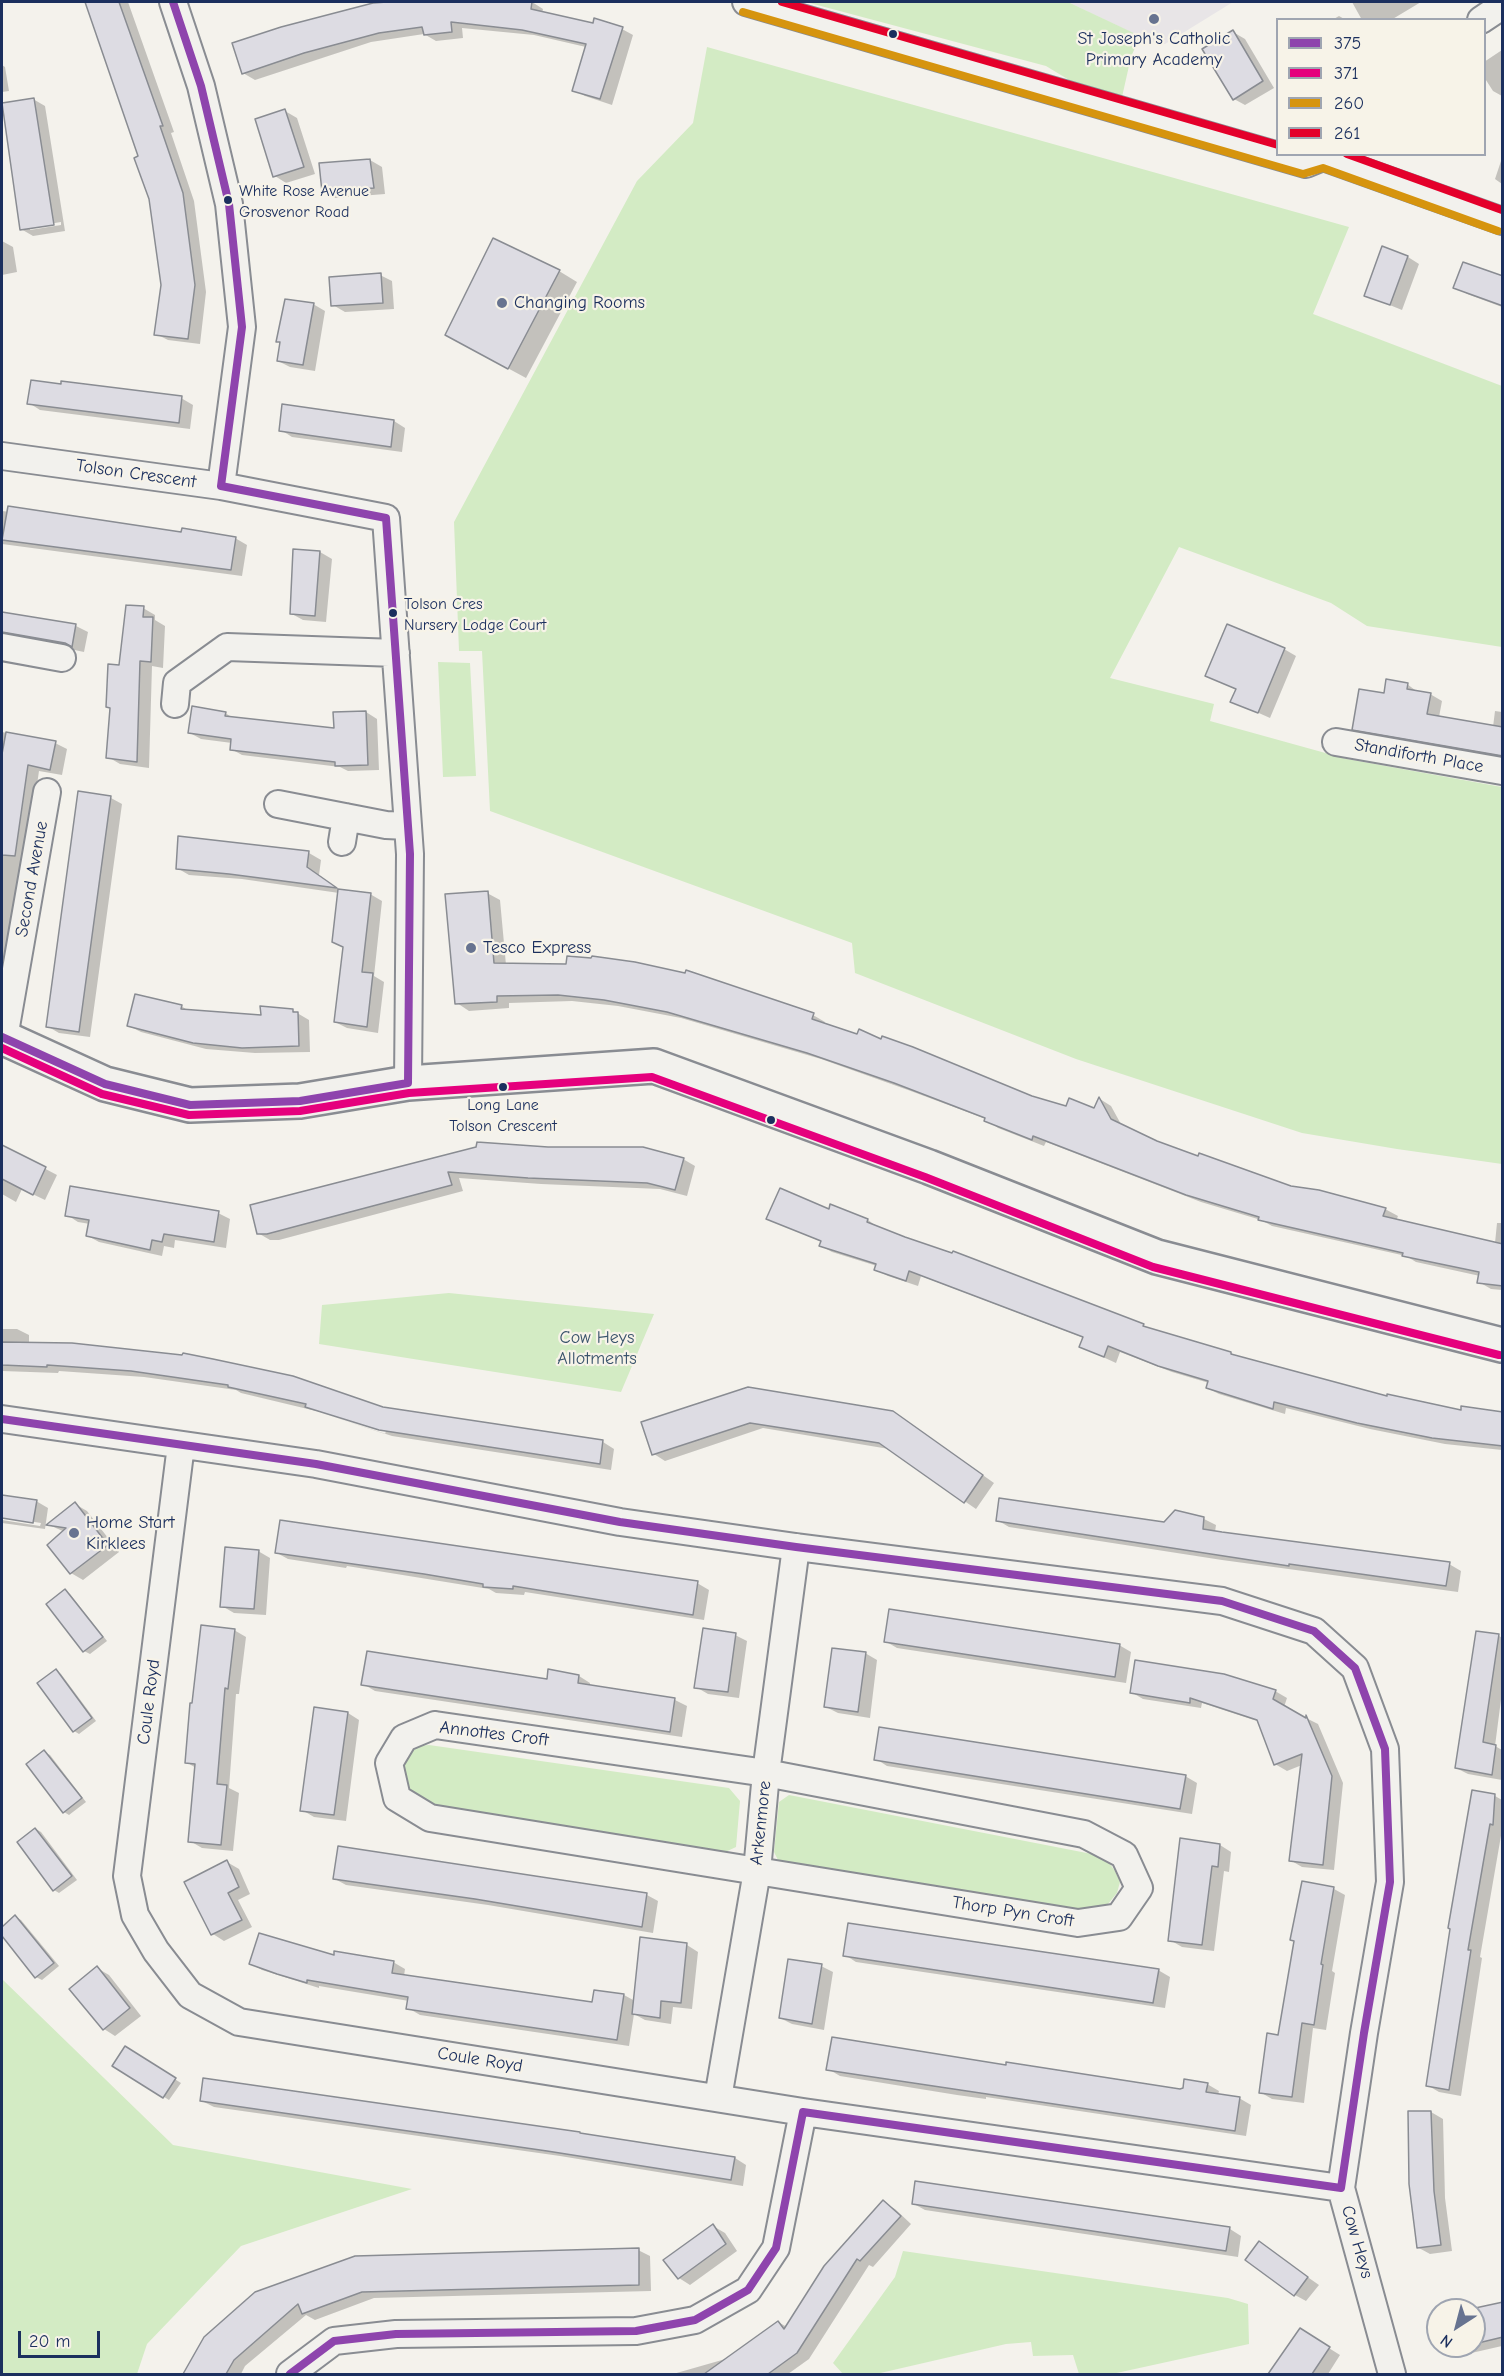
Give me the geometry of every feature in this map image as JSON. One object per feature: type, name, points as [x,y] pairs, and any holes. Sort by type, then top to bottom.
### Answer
[{"type":"street","points":[[746,2],[1276,155]]},
{"type":"street","points":[[180,4],[229,204],[242,327],[221,486]]},
{"type":"street","points":[[1484,18],[1503,6]]},
{"type":"street","points":[[1278,156],[1306,164],[1324,156],[1503,221]]},
{"type":"street","name":"Tolson Crescent","points":[[2,456],[221,486],[386,518],[410,854],[408,1083]]},
{"type":"street","points":[[2,646],[62,658]]},
{"type":"street","points":[[174,704],[177,683],[227,647],[396,653]]},
{"type":"street","name":"Standiforth Place","points":[[1336,742],[1503,771]]},
{"type":"street","name":"Second Avenue","points":[[3,1037],[47,792]]},
{"type":"street","points":[[278,804],[344,830],[408,825]]},
{"type":"street","points":[[3,1037],[105,1084],[190,1105],[300,1101],[408,1083],[654,1066],[928,1167],[1157,1257],[1503,1345]]},
{"type":"street","name":"Cow Heys","points":[[2,1419],[316,1464],[620,1522],[796,1547],[1222,1601],[1314,1630],[1354,1668],[1385,1749],[1390,1882],[1341,2188],[1392,2374]]},
{"type":"street","name":"Coule Royd","points":[[181,1445],[127,1876],[135,1915],[156,1951],[190,1995],[240,2022],[803,2112],[1341,2188]]},
{"type":"street","name":"Arkenmore","points":[[718,2098],[757,1871],[766,1773],[796,1547]]},
{"type":"street","name":"Annottes Croft","points":[[757,1871],[430,1818],[397,1798],[389,1763],[404,1738],[435,1725],[766,1773]]},
{"type":"street","name":"Thorp Pyn Croft","points":[[757,1871],[1078,1923],[1119,1917],[1139,1888],[1124,1855],[1084,1834],[766,1773]]},
{"type":"street","points":[[290,2374],[334,2341],[396,2334],[636,2331],[695,2320],[748,2289],[776,2248],[803,2112]]},
{"type":"shaded area","name":"St Joseph's Catholic Primary Academy","points":[[1068,2],[1233,2],[1165,44],[1151,42]]},
{"type":"green space","points":[[806,2],[1068,2],[1140,36],[1131,57],[1122,97],[1079,86],[1046,66]]},
{"type":"green space","points":[[707,47],[1349,227],[1313,314],[1502,386],[1502,647],[1367,626],[1331,603],[1179,547],[1110,678],[1214,704],[1210,721],[1347,759],[1502,787],[1502,1164],[1302,1133],[1076,1059],[855,973],[852,943],[490,811],[482,651],[459,651],[454,522],[637,181],[693,123]]},
{"type":"green space","points":[[438,662],[470,663],[476,776],[443,777]]},
{"type":"green space","name":"Cow Heys Allotments","points":[[449,1293],[654,1314],[621,1392],[319,1344],[322,1305]]},
{"type":"green space","points":[[429,1745],[729,1788],[740,1801],[736,1847],[721,1854],[423,1803],[406,1794],[399,1763],[418,1746]]},
{"type":"green space","points":[[789,1795],[1097,1855],[1107,1860],[1115,1871],[1120,1882],[1117,1893],[1103,1910],[1084,1913],[779,1862],[774,1852],[779,1802]]},
{"type":"green space","points":[[2,1979],[173,2145],[412,2189],[241,2246],[147,2344],[137,2374],[2,2374]]},
{"type":"green space","points":[[903,2251],[1228,2298],[1248,2304],[1249,2344],[1112,2374],[1079,2374],[1073,2355],[1033,2356],[1031,2342],[1006,2344],[876,2374],[843,2374],[833,2363],[895,2277]]},
{"type":"building","points":[[85,2],[119,2],[163,126],[160,126],[183,193],[195,285],[188,339],[154,335],[161,285],[149,199],[134,158],[138,156]]},
{"type":"building","points":[[532,2],[531,9],[593,23],[594,18],[623,27],[600,99],[572,91],[586,44],[522,30],[451,22],[452,32],[424,35],[422,27],[379,33],[304,53],[242,74],[232,43],[281,27],[373,3]]},
{"type":"building","points":[[1233,30],[1263,81],[1233,100],[1202,49]]},
{"type":"building","points":[[34,98],[54,225],[20,230],[2,103]]},
{"type":"building","points":[[285,109],[304,167],[273,177],[255,119]]},
{"type":"building","points":[[370,159],[374,188],[322,192],[319,163]]},
{"type":"building","name":"Changing Rooms","points":[[493,238],[560,270],[508,369],[445,335]]},
{"type":"building","points":[[1382,246],[1408,256],[1390,305],[1364,296]]},
{"type":"building","points":[[1463,262],[1503,276],[1503,306],[1453,288]]},
{"type":"building","points":[[381,273],[383,303],[331,306],[329,277]]},
{"type":"building","points":[[285,299],[314,303],[303,365],[277,361],[280,342],[276,342]]},
{"type":"building","points":[[31,380],[61,384],[61,381],[182,396],[179,423],[27,404]]},
{"type":"building","points":[[282,404],[394,420],[391,447],[279,431]]},
{"type":"building","points":[[8,506],[181,532],[182,528],[236,537],[231,570],[2,540]]},
{"type":"building","points":[[293,549],[320,551],[315,616],[290,614]]},
{"type":"building","points":[[126,605],[144,606],[143,617],[153,617],[151,662],[140,661],[137,762],[106,758],[110,708],[106,707],[108,664],[119,665]]},
{"type":"building","points":[[2,612],[76,624],[72,647],[65,643],[2,632]]},
{"type":"building","points":[[1227,624],[1285,648],[1258,713],[1230,702],[1236,689],[1205,676]]},
{"type":"building","points":[[1386,679],[1408,683],[1407,689],[1431,693],[1427,714],[1503,727],[1503,756],[1352,730],[1359,689],[1384,693]]},
{"type":"building","points":[[192,706],[226,712],[225,716],[334,728],[333,712],[366,711],[368,765],[335,766],[335,762],[230,750],[231,739],[188,733]]},
{"type":"building","points":[[6,732],[56,741],[50,770],[28,765],[15,856],[2,855],[2,754]]},
{"type":"building","points":[[78,791],[111,796],[79,1032],[46,1027]]},
{"type":"building","points":[[178,836],[309,851],[307,867],[337,888],[176,869]]},
{"type":"building","points":[[338,889],[371,893],[362,972],[373,973],[367,1027],[334,1022],[343,947],[332,942]]},
{"type":"building","points":[[488,891],[494,963],[566,964],[567,956],[591,958],[592,956],[635,962],[685,973],[686,970],[814,1013],[812,1019],[857,1034],[859,1029],[881,1039],[882,1036],[913,1047],[1032,1096],[1066,1106],[1069,1098],[1094,1108],[1099,1097],[1111,1119],[1157,1141],[1198,1156],[1199,1153],[1291,1186],[1319,1190],[1386,1208],[1383,1216],[1503,1244],[1503,1286],[1477,1283],[1479,1272],[1402,1256],[1403,1253],[1258,1220],[1259,1217],[1186,1195],[1033,1136],[1032,1140],[984,1121],[985,1118],[894,1083],[807,1053],[667,1012],[604,1000],[558,995],[497,996],[497,1002],[455,1004],[445,894]]},
{"type":"building","points":[[135,994],[182,1005],[181,1009],[261,1015],[260,1006],[293,1009],[293,1012],[298,1012],[299,1046],[242,1048],[193,1043],[127,1026]]},
{"type":"building","points":[[477,1142],[548,1147],[643,1147],[684,1158],[675,1190],[647,1183],[448,1172],[452,1185],[267,1234],[257,1234],[250,1205],[476,1147]]},
{"type":"building","points":[[2,1145],[46,1167],[33,1195],[2,1179]]},
{"type":"building","points":[[70,1186],[219,1211],[214,1242],[164,1234],[162,1242],[152,1240],[150,1250],[86,1236],[89,1220],[65,1216]]},
{"type":"building","points":[[780,1188],[829,1209],[830,1204],[905,1237],[952,1253],[953,1251],[1144,1324],[1143,1326],[1231,1352],[1231,1354],[1387,1396],[1387,1394],[1461,1410],[1461,1406],[1503,1412],[1503,1446],[1432,1438],[1357,1423],[1274,1402],[1273,1409],[1206,1388],[1208,1381],[1158,1366],[1108,1346],[1104,1357],[1079,1347],[1083,1337],[909,1271],[906,1281],[874,1270],[876,1264],[819,1246],[821,1241],[766,1219]]},
{"type":"building","points":[[2,1342],[72,1343],[182,1355],[183,1353],[213,1359],[293,1376],[383,1407],[603,1440],[600,1464],[379,1430],[305,1407],[306,1404],[228,1387],[228,1385],[131,1371],[47,1365],[47,1367],[2,1365]]},
{"type":"building","points":[[748,1387],[893,1411],[983,1475],[964,1503],[879,1443],[750,1423],[652,1455],[641,1422]]},
{"type":"building","points":[[2,1495],[37,1500],[33,1523],[2,1518]]},
{"type":"building","points":[[999,1498],[1164,1522],[1175,1510],[1204,1517],[1203,1529],[1450,1562],[1446,1586],[1289,1564],[1289,1566],[996,1521]]},
{"type":"building","name":"Home Start Kirklees","points":[[75,1502],[108,1545],[70,1574],[47,1545],[66,1528],[46,1525]]},
{"type":"building","points":[[280,1520],[698,1581],[693,1615],[513,1586],[513,1589],[483,1587],[483,1584],[424,1574],[275,1553]]},
{"type":"building","points":[[225,1547],[259,1550],[254,1609],[220,1607]]},
{"type":"building","points":[[65,1589],[103,1637],[83,1652],[46,1604]]},
{"type":"building","points":[[889,1609],[1120,1644],[1115,1677],[884,1642]]},
{"type":"building","points":[[201,1625],[235,1629],[228,1689],[225,1688],[217,1784],[227,1785],[221,1845],[188,1842],[195,1764],[185,1763],[190,1703],[192,1703]]},
{"type":"building","points":[[703,1628],[736,1633],[728,1692],[694,1688]]},
{"type":"building","points":[[1476,1631],[1499,1634],[1483,1742],[1496,1745],[1492,1775],[1455,1768]]},
{"type":"building","points":[[832,1648],[866,1652],[858,1712],[824,1707]]},
{"type":"building","points":[[367,1651],[547,1679],[548,1669],[579,1675],[578,1683],[675,1698],[670,1732],[361,1685]]},
{"type":"building","points":[[1135,1660],[1224,1674],[1276,1690],[1273,1699],[1306,1718],[1306,1715],[1332,1776],[1323,1865],[1289,1861],[1302,1754],[1274,1765],[1257,1720],[1190,1698],[1190,1703],[1130,1693]]},
{"type":"building","points":[[56,1669],[92,1718],[73,1732],[37,1683]]},
{"type":"building","points":[[314,1707],[348,1712],[334,1815],[300,1811]]},
{"type":"building","points":[[879,1727],[1186,1775],[1180,1809],[874,1760]]},
{"type":"building","points":[[44,1750],[82,1798],[63,1813],[26,1764]]},
{"type":"building","points":[[1472,1790],[1495,1794],[1493,1825],[1490,1824],[1468,1950],[1471,1950],[1449,2090],[1426,2086],[1450,1929],[1448,1928]]},
{"type":"building","points":[[35,1828],[72,1876],[53,1891],[17,1842]]},
{"type":"building","points":[[1180,1838],[1220,1844],[1218,1867],[1212,1866],[1202,1945],[1168,1941]]},
{"type":"building","points":[[338,1846],[647,1893],[642,1927],[475,1899],[333,1879]]},
{"type":"building","points":[[227,1860],[239,1887],[228,1893],[242,1920],[211,1935],[184,1882]]},
{"type":"building","points":[[1302,1881],[1334,1887],[1321,1964],[1323,1965],[1314,2025],[1302,2023],[1292,2097],[1259,2093],[1267,2033],[1278,2035],[1294,1941],[1290,1940]]},
{"type":"building","points":[[15,1915],[54,1963],[35,1978],[2,1936],[2,1927]]},
{"type":"building","points":[[848,1923],[1159,1969],[1153,2003],[843,1956]]},
{"type":"building","points":[[259,1933],[334,1955],[334,1951],[394,1961],[392,1973],[592,2002],[594,1990],[624,1994],[617,2040],[406,2009],[408,1997],[307,1980],[307,1983],[249,1964]]},
{"type":"building","points":[[640,1937],[687,1943],[681,2003],[661,2001],[660,2018],[632,2014]]},
{"type":"building","points":[[788,1959],[822,1964],[812,2024],[779,2018]]},
{"type":"building","points":[[97,1966],[130,2008],[103,2030],[69,1989]]},
{"type":"building","points":[[832,2037],[1006,2065],[1006,2062],[1180,2089],[1183,2088],[1184,2079],[1208,2083],[1206,2092],[1240,2097],[1235,2131],[826,2070]]},
{"type":"building","points":[[125,2046],[176,2078],[163,2098],[112,2066]]},
{"type":"building","points":[[203,2078],[580,2132],[735,2157],[731,2180],[200,2101]]},
{"type":"building","points":[[1408,2111],[1431,2111],[1434,2191],[1441,2245],[1417,2248],[1409,2184]]},
{"type":"building","points":[[915,2181],[1230,2227],[1226,2251],[912,2204]]},
{"type":"building","points":[[883,2200],[901,2216],[860,2261],[857,2259],[797,2353],[768,2374],[704,2374],[778,2321],[784,2329],[824,2266]]},
{"type":"building","points":[[713,2224],[726,2244],[678,2279],[663,2260]]},
{"type":"building","points":[[1259,2241],[1308,2277],[1294,2296],[1245,2260]]},
{"type":"building","points":[[639,2248],[639,2285],[362,2292],[302,2314],[298,2304],[234,2360],[226,2374],[183,2374],[204,2337],[255,2292],[355,2256]]},
{"type":"building","points":[[1503,2302],[1503,2337],[1486,2341],[1486,2306]]},
{"type":"building","points":[[1300,2328],[1330,2347],[1312,2374],[1268,2374]]},
{"type":"transit line","name":"375","points":[[2,1037],[105,1084],[190,1105],[300,1101],[408,1083],[410,854],[386,518],[221,486],[242,327],[229,204],[201,86],[173,2]]},
{"type":"transit line","name":"261","points":[[782,2],[1276,144]]},
{"type":"transit line","name":"260","points":[[743,12],[1303,174],[1323,168],[1498,231]]},
{"type":"transit line","name":"261","points":[[1353,156],[1502,210]]},
{"type":"transit line","name":"371","points":[[2,1048],[102,1094],[189,1115],[300,1111],[409,1093],[652,1077],[925,1177],[1153,1267],[1499,1355]]},
{"type":"transit line","name":"375","points":[[2,1419],[316,1464],[620,1522],[796,1547],[1222,1601],[1314,1631],[1355,1668],[1385,1749],[1390,1882],[1341,2188],[803,2112],[776,2248],[748,2290],[695,2320],[636,2331],[396,2334],[334,2341],[290,2374]]},
{"type":"place","name":"St Joseph's Catholic Primary Academy","points":[[1154,19]]},
{"type":"place","name":"White Rose Avenue Grosvenor Road","points":[[228,200]]},
{"type":"place","name":"Changing Rooms","points":[[502,303]]},
{"type":"place","name":"Tolson Cres Nursery Lodge Court","points":[[393,613]]},
{"type":"place","name":"Tesco Express","points":[[471,948]]},
{"type":"place","name":"Long Lane Tolson Crescent","points":[[503,1087]]},
{"type":"place","name":"Home Start Kirklees","points":[[74,1533]]}]
